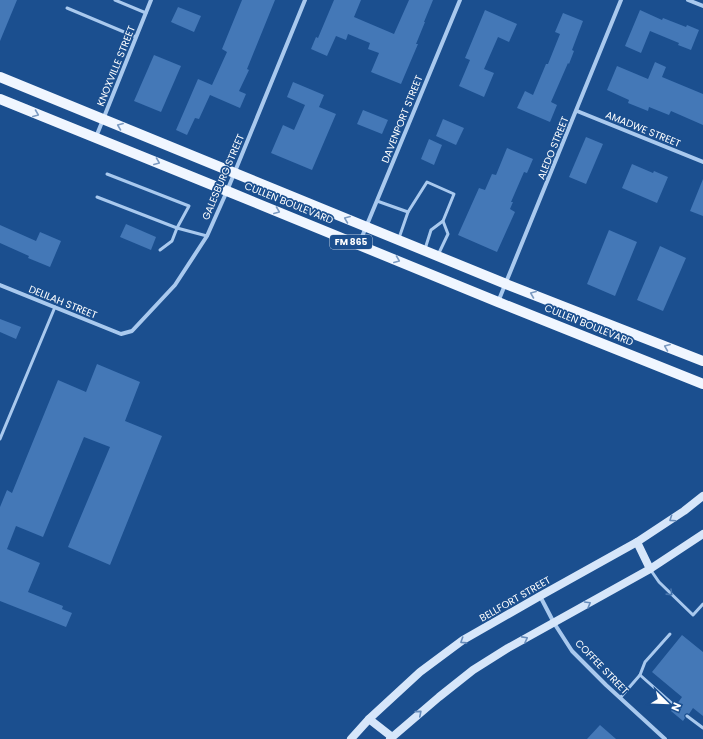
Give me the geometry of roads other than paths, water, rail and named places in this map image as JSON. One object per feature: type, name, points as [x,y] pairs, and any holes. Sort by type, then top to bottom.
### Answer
[{"type":"main road","name":"CULLEN BOULEVARD","points":[[0,77],[506,284],[703,361]]},
{"type":"main road","name":"CULLEN BOULEVARD","points":[[0,99],[703,384]]},
{"type":"main road","name":"BELLFORT STREET","points":[[350,739],[369,718],[420,672],[463,640],[636,542],[684,511],[703,496]]},
{"type":"main road","points":[[369,718],[391,738],[438,697],[473,670],[508,648],[650,569],[703,534]]},
{"type":"main road","points":[[636,542],[650,569]]},
{"type":"street","name":"KNOXVILLE STREET","points":[[95,138],[151,0]]},
{"type":"street","name":"GALESBURG STREET","points":[[121,334],[132,331],[175,285],[207,236],[227,191],[305,0]]},
{"type":"street","name":"DAVENPORT STREET","points":[[358,244],[460,0]]},
{"type":"street","name":"ALEDO STREET","points":[[498,302],[621,0]]},
{"type":"street","points":[[688,0],[703,6]]},
{"type":"street","name":"AMADWE STREET","points":[[577,111],[703,162]]},
{"type":"street","name":"DELILAH STREET","points":[[0,285],[121,334]]},
{"type":"street","name":"COFFEE STREET","points":[[540,596],[554,623],[572,651],[665,739]]},
{"type":"lane","points":[[115,0],[146,13]]},
{"type":"lane","points":[[67,8],[136,37]]},
{"type":"lane","points":[[107,174],[189,206],[172,241],[160,250]]},
{"type":"lane","points":[[398,240],[408,212],[427,182],[454,194],[443,221],[431,230],[424,250]]},
{"type":"lane","points":[[97,197],[178,228],[207,236]]},
{"type":"lane","points":[[377,201],[408,212]]},
{"type":"lane","points":[[438,256],[448,234],[443,221]]},
{"type":"lane","points":[[0,439],[55,307]]},
{"type":"lane","points":[[650,569],[659,582],[693,615],[703,604]]},
{"type":"lane","points":[[620,698],[640,675],[645,662],[670,634]]},
{"type":"lane","points":[[640,675],[675,706]]},
{"type":"lane","points":[[687,716],[703,728]]}]
